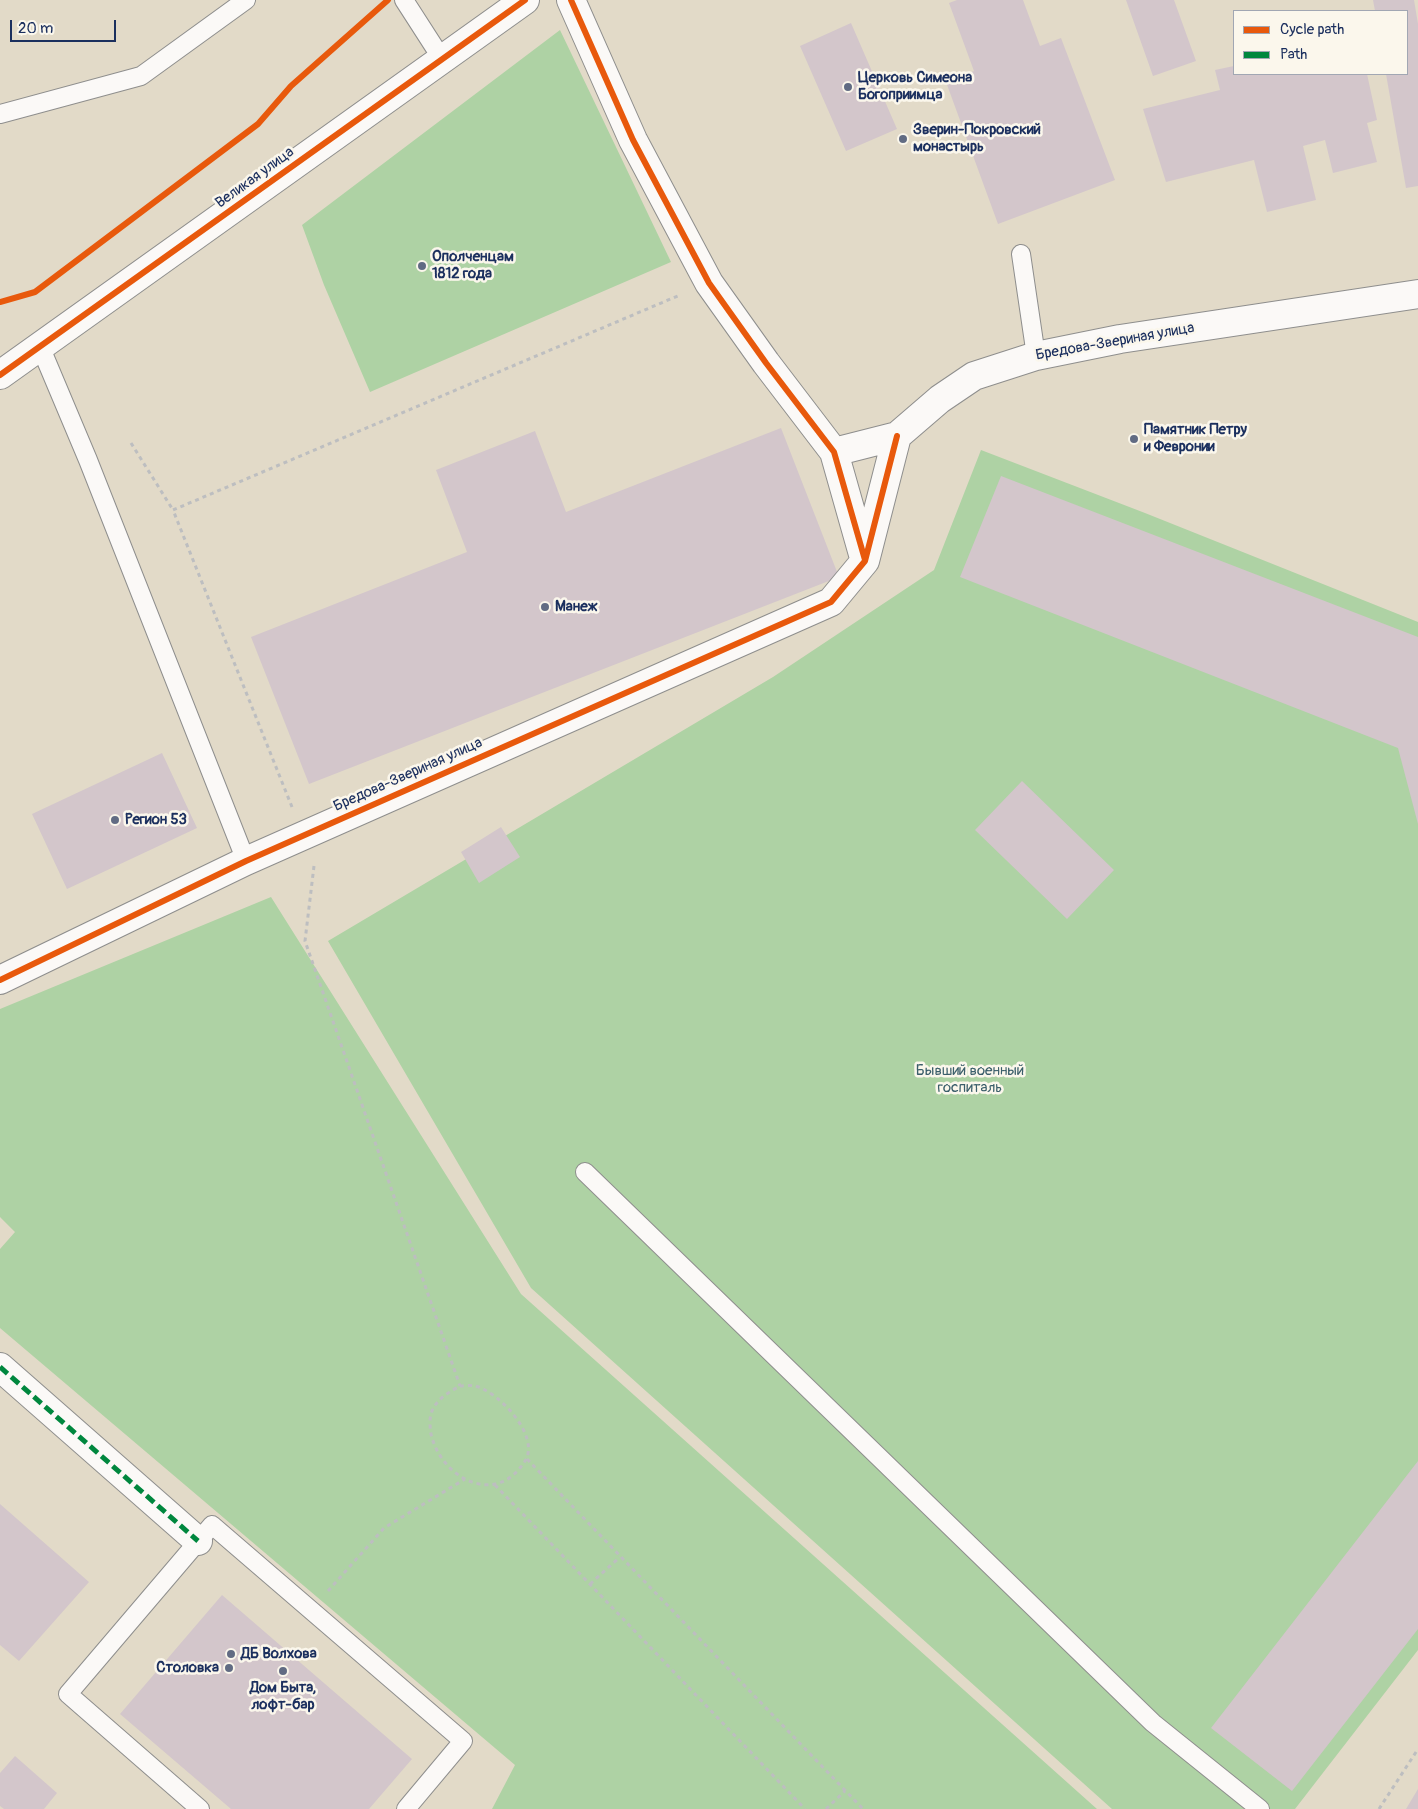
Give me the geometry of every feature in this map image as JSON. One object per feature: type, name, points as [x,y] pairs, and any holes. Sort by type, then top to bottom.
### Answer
[{"type":"street","name":"Великая улица","points":[[0,375],[525,0]]},
{"type":"street","points":[[571,0],[633,140],[709,282],[766,363],[834,452],[865,561]]},
{"type":"street","name":"Бредова-Звериная улица","points":[[834,452],[897,436],[940,399],[974,376],[1036,356],[1120,339],[1418,294]]},
{"type":"street","points":[[865,561],[897,436]]},
{"type":"street","name":"Бредова-Звериная улица","points":[[0,981],[246,861],[830,602],[865,561]]},
{"type":"street","points":[[0,1367],[198,1541]]},
{"type":"lane","points":[[0,114],[142,76],[246,0]]},
{"type":"lane","points":[[404,0],[442,60]]},
{"type":"lane","points":[[1021,254],[1036,356]]},
{"type":"lane","points":[[40,346],[88,460],[246,861]]},
{"type":"lane","points":[[585,1172],[1153,1722],[1260,1809]]},
{"type":"lane","points":[[200,1809],[68,1694],[212,1525],[463,1741],[406,1809]]},
{"type":"path","points":[[173,510],[709,282]]},
{"type":"path","points":[[131,443],[173,510],[314,864],[304,941],[460,1386]]},
{"type":"path","points":[[460,1386],[475,1386],[492,1394],[515,1416],[524,1428],[528,1444],[527,1460],[507,1479],[496,1485],[483,1486],[465,1479],[447,1466],[434,1446],[429,1426],[432,1411],[444,1395],[460,1386]]},
{"type":"path","points":[[527,1460],[863,1809]]},
{"type":"path","points":[[311,1610],[384,1528],[465,1479]]},
{"type":"path","points":[[496,1485],[805,1809]]},
{"type":"path","points":[[590,1584],[620,1557]]},
{"type":"path","points":[[1379,1809],[1418,1749]]},
{"type":"path","points":[[826,1809],[845,1791]]},
{"type":"green space","points":[[560,30],[671,262],[370,392],[324,285],[302,225]]},
{"type":"green space","name":"Бывший военный госпиталь","points":[[981,450],[1418,622],[1418,1650],[1295,1809],[1112,1809],[531,1288],[328,941],[773,677],[934,570]]},
{"type":"green space","points":[[271,897],[521,1294],[1097,1809],[492,1809],[515,1765],[0,1328],[0,1249],[15,1232],[0,1217],[0,1009]]},
{"type":"building","points":[[957,0],[1023,0],[1040,46],[1061,38],[1115,180],[998,224],[946,82],[974,71],[949,3]]},
{"type":"building","points":[[1126,0],[1174,0],[1196,61],[1153,76]]},
{"type":"building","points":[[1373,0],[1414,0],[1418,24],[1418,186],[1406,188],[1386,75],[1408,75],[1408,10],[1375,10]]},
{"type":"building","name":"Церковь Симеона Богоприимца","points":[[851,23],[897,129],[846,151],[800,46]]},
{"type":"building","points":[[1233,66],[1233,75],[1367,75],[1377,120],[1367,123],[1377,162],[1333,173],[1325,140],[1303,146],[1316,200],[1267,212],[1254,160],[1166,182],[1143,109],[1220,90],[1215,70]]},
{"type":"building","name":"Манеж","points":[[781,428],[839,577],[309,784],[251,637],[467,552],[436,470],[535,431],[566,512]]},
{"type":"building","points":[[1001,476],[1418,637],[1418,824],[1398,748],[960,577]]},
{"type":"building","points":[[162,753],[197,828],[67,889],[32,814]]},
{"type":"building","points":[[1022,781],[1114,870],[1067,919],[975,830]]},
{"type":"building","points":[[501,827],[520,857],[479,883],[461,852]]},
{"type":"building","points":[[1418,1461],[1418,1629],[1292,1791],[1211,1728]]},
{"type":"building","points":[[0,1504],[89,1582],[19,1661],[0,1645]]},
{"type":"building","name":"ДБ Волхова","points":[[222,1595],[412,1759],[369,1809],[231,1809],[120,1714]]},
{"type":"building","points":[[15,1756],[57,1793],[44,1809],[4,1809],[0,1806],[0,1773]]},
{"type":"building","points":[[1418,1789],[1418,1809],[1406,1809]]},
{"type":"marked path","points":[[0,1367],[198,1541]]},
{"type":"cycle path","points":[[0,302],[35,292],[258,124],[291,86],[388,0]]},
{"type":"cycle path","points":[[0,375],[525,0]]},
{"type":"cycle path","points":[[571,0],[633,140],[709,283],[766,363],[834,452],[865,560]]},
{"type":"cycle path","points":[[0,980],[246,861],[831,602],[865,561],[897,436]]},
{"type":"place","name":"Церковь Симеона Богоприимца","points":[[848,87]]},
{"type":"place","name":"Зверин-Покровский монастырь","points":[[903,139]]},
{"type":"place","name":"Ополченцам 1812 года","points":[[422,266]]},
{"type":"place","name":"Памятник Петру и Февронии","points":[[1134,439]]},
{"type":"place","name":"Манеж","points":[[545,607]]},
{"type":"place","name":"Регион 53","points":[[115,820]]},
{"type":"place","name":"ДБ Волхова","points":[[231,1654]]},
{"type":"place","name":"Столовка","points":[[229,1668]]},
{"type":"place","name":"Дом Быта, лофт-бар","points":[[283,1671]]}]
